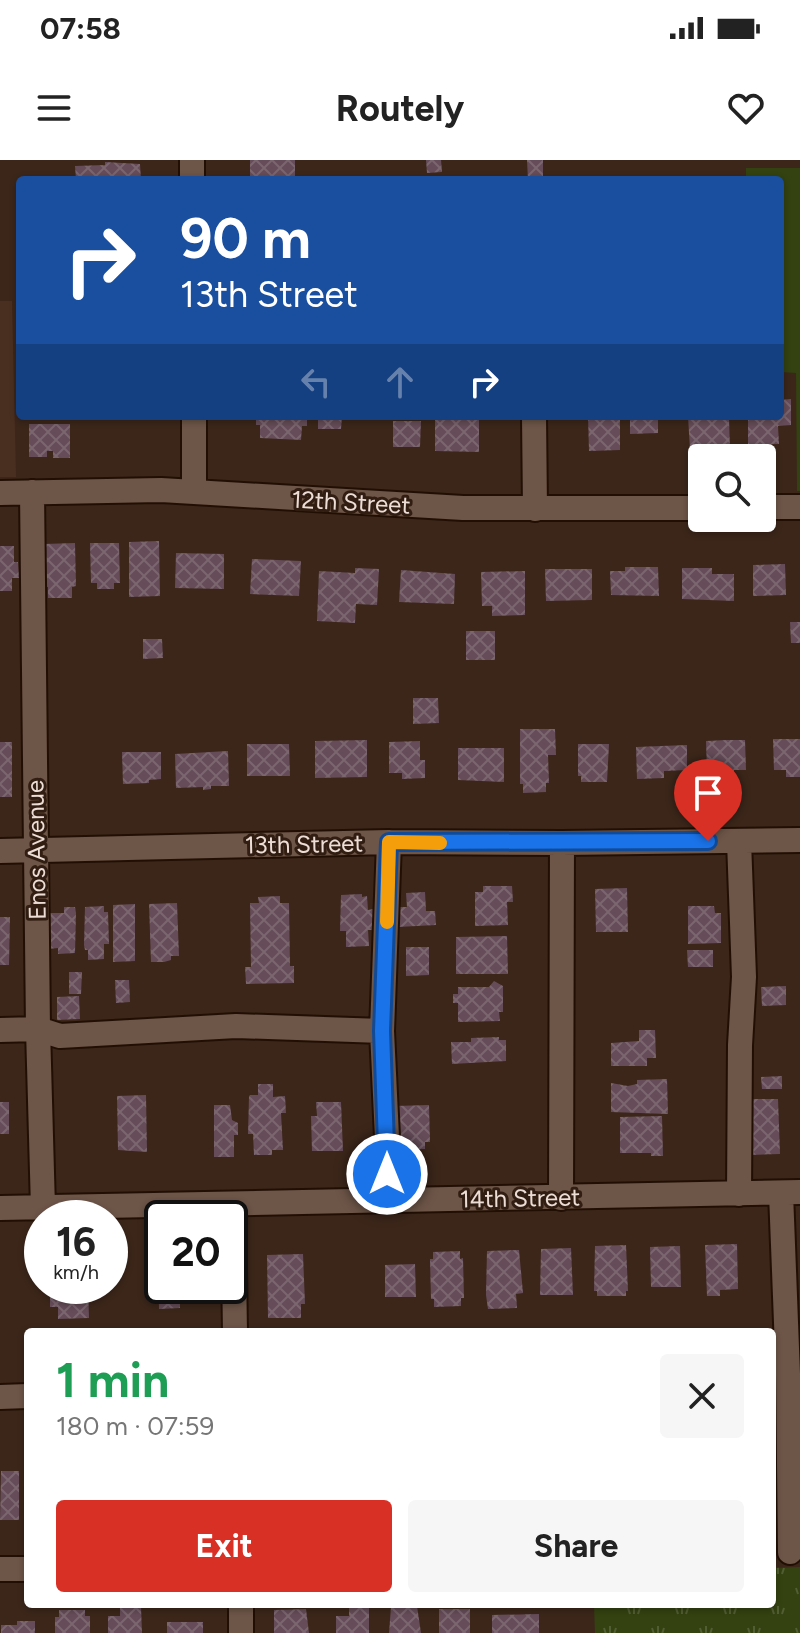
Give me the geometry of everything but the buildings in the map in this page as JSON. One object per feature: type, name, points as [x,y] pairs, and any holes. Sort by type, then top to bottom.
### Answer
[{"type":"street","points":[[194,420],[194,492]]},
{"type":"street","points":[[534,420],[535,509]]},
{"type":"street","name":"Enos Avenue","points":[[32,492],[43,1200]]},
{"type":"street","name":"12th Street","points":[[0,493],[194,492],[447,507],[688,508]]},
{"type":"street","points":[[776,507],[800,507]]},
{"type":"street","name":"13th Street","points":[[0,851],[389,842],[800,840]]},
{"type":"street","points":[[739,841],[744,977],[740,1045],[739,1194]]},
{"type":"street","points":[[386,1201],[387,1137],[382,1031],[389,842]]},
{"type":"street","points":[[561,1198],[562,843]]},
{"type":"street","points":[[0,1030],[38,1029],[60,1036],[236,1026],[382,1031]]},
{"type":"street","points":[[787,1552],[780,1374],[790,1192]]},
{"type":"street","name":"14th Street","points":[[248,1204],[790,1192]]},
{"type":"street","name":"14th Street","points":[[0,1208],[24,1208]]},
{"type":"street","points":[[235,1304],[235,1328]]},
{"type":"street","points":[[0,1397],[24,1396]]},
{"type":"street","points":[[0,1569],[24,1569]]},
{"type":"street","points":[[241,1608],[241,1633]]},
{"type":"shaded area","points":[[0,301],[12,301],[16,477],[0,477]]},
{"type":"green space","points":[[746,168],[800,168],[800,491],[797,491],[796,373],[784,372],[784,176],[746,176]]},
{"type":"green space","points":[[800,1567],[800,1633],[595,1633],[594,1608],[776,1608],[776,1568]]},
{"type":"slow traffic","points":[[387,922],[389,842],[440,843]]},
{"type":"route","points":[[387,1174],[382,1031],[389,842],[708,841]]}]
